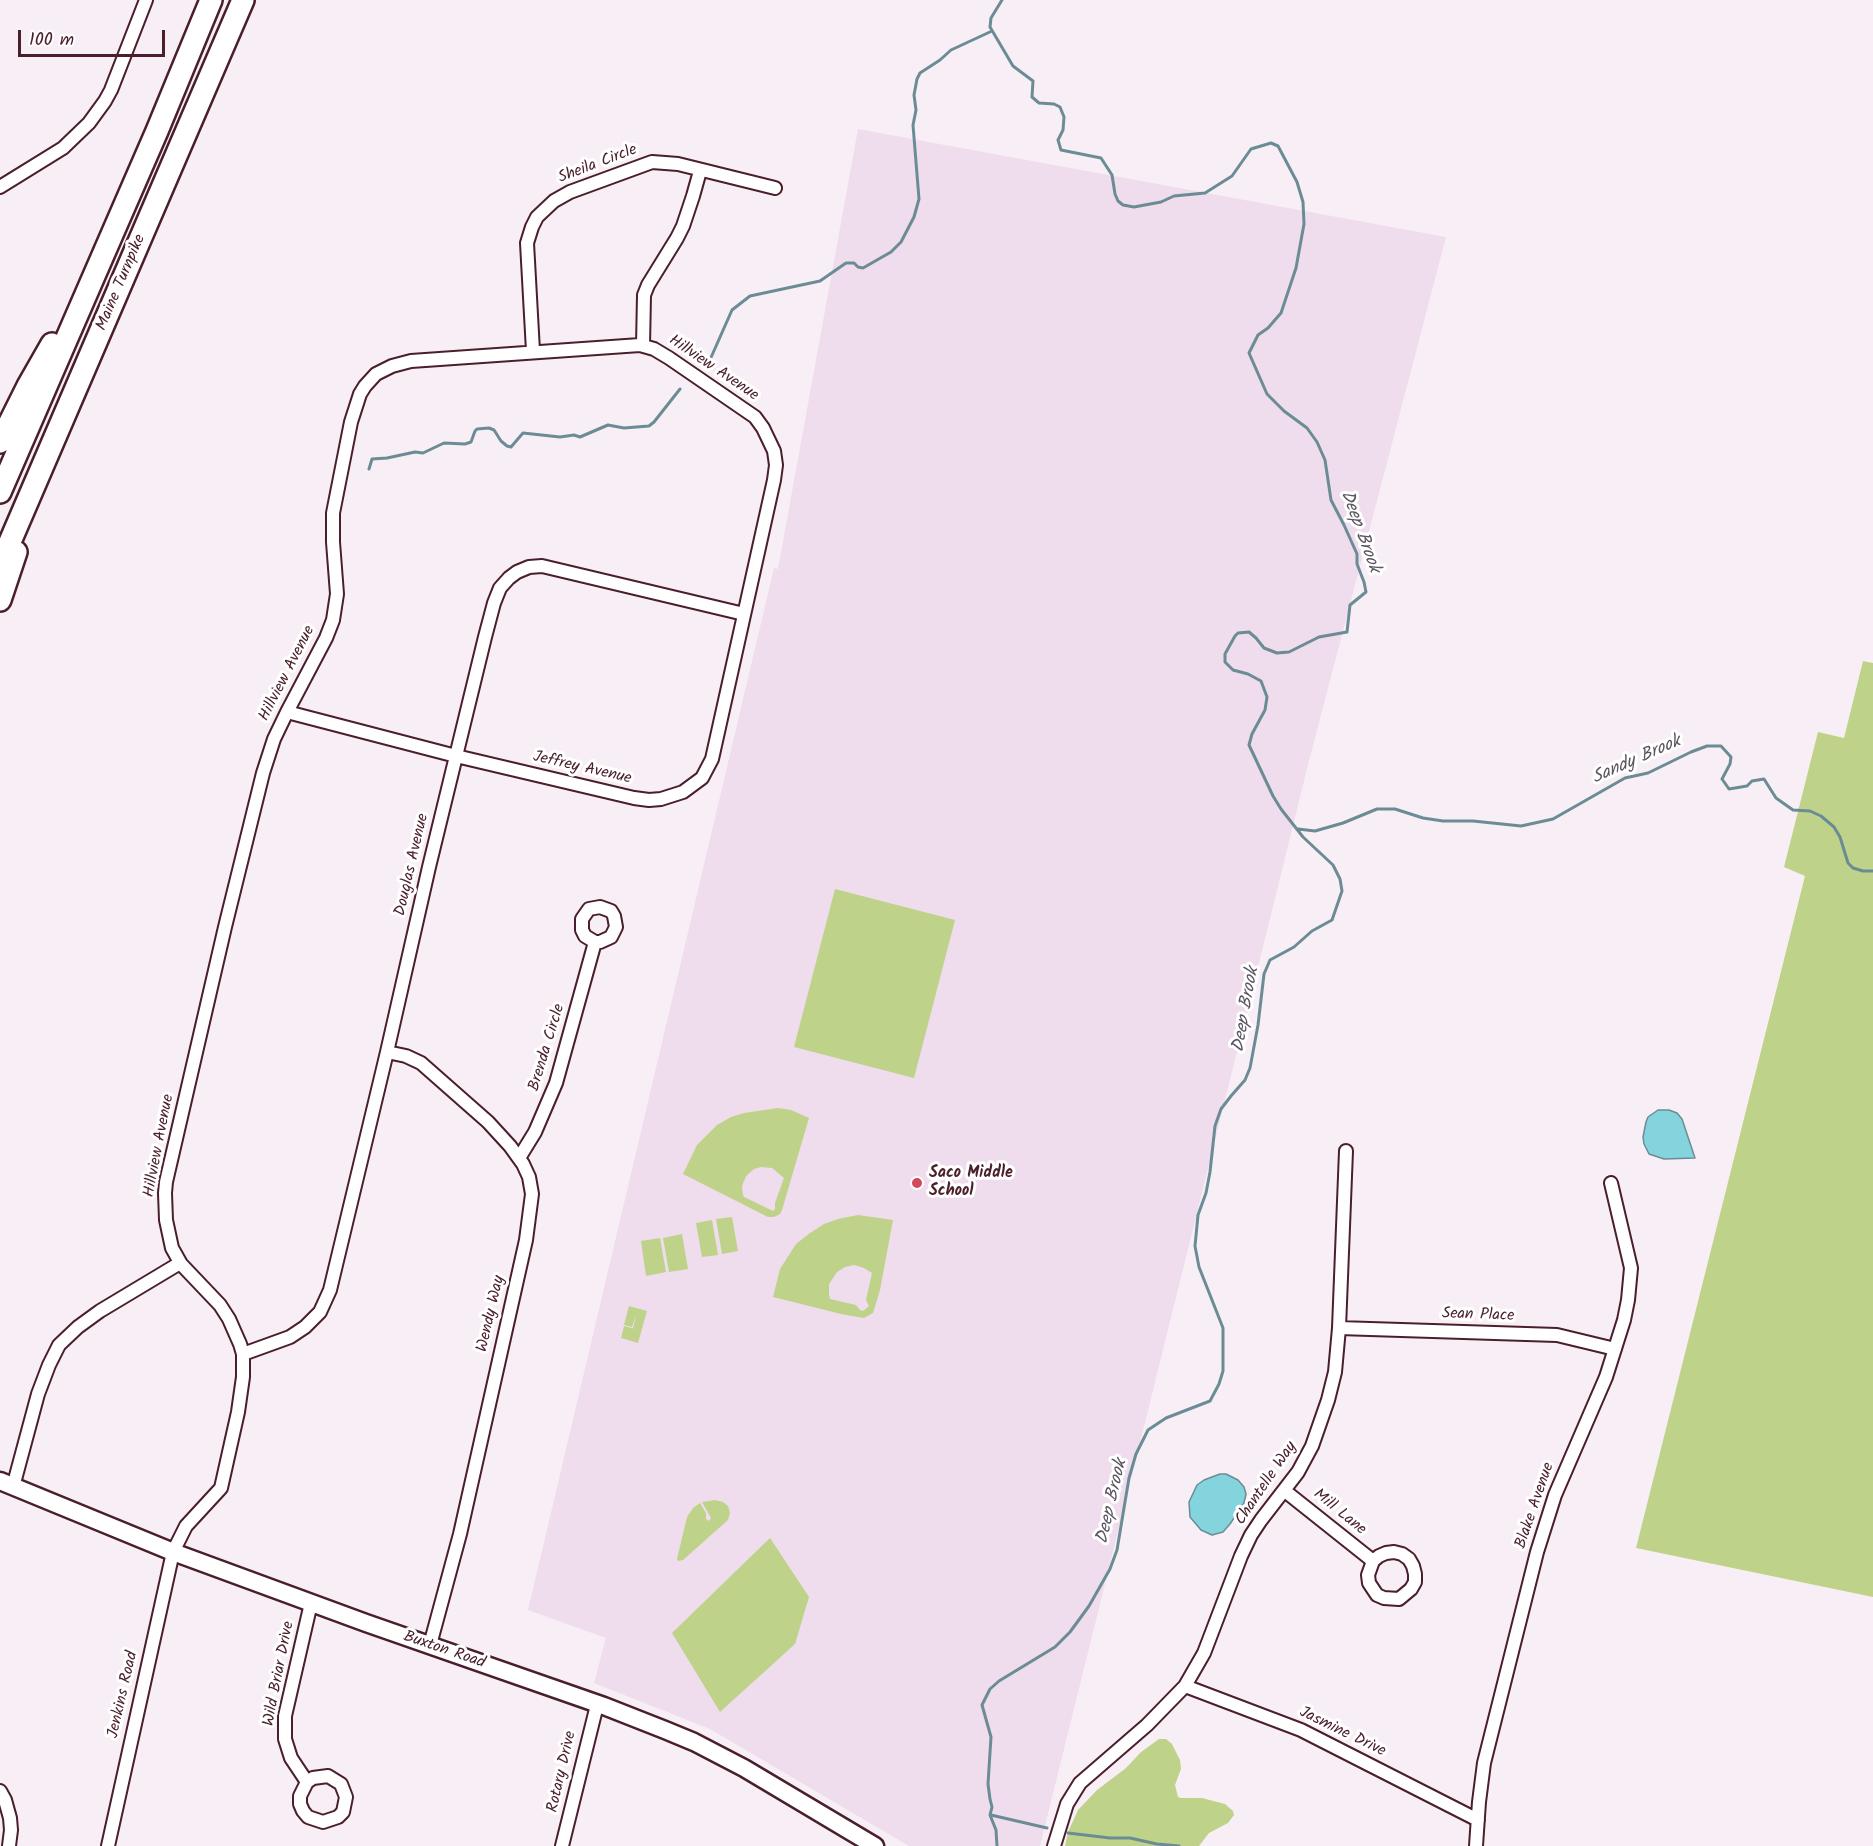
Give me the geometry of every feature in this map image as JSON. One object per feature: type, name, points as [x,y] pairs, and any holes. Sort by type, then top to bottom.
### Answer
[{"type":"highway","name":"Maine Turnpike","points":[[0,492],[157,131],[211,0]]},
{"type":"highway","name":"Maine Turnpike","points":[[0,566],[243,0]]},
{"type":"highway","points":[[0,442],[28,386],[103,255]]},
{"type":"highway","points":[[0,600],[51,449]]},
{"type":"main road","name":"Buxton Road","points":[[7,1484],[173,1552],[665,1730],[710,1750],[754,1774],[875,1846]]},
{"type":"street","points":[[0,187],[63,148],[97,114],[113,85],[146,0]]},
{"type":"street","name":"Sheila Circle","points":[[533,351],[527,243],[537,217],[554,201],[570,192],[652,162],[670,162],[775,188]]},
{"type":"street","points":[[643,346],[644,295],[683,226],[700,171]]},
{"type":"street","name":"Hillview Avenue","points":[[173,1552],[186,1526],[221,1488],[238,1412],[243,1377],[243,1354],[238,1337],[225,1313],[180,1263],[172,1248],[166,1227],[166,1182],[263,773],[274,739],[333,620],[337,594],[333,513],[351,422],[356,403],[365,386],[376,374],[400,363],[633,345],[661,352],[755,417],[772,445],[776,465],[774,480],[744,614]]},
{"type":"street","name":"Douglas Avenue","points":[[243,1354],[279,1341],[311,1323],[324,1306],[330,1290],[456,756],[494,603],[504,583],[517,572],[533,566],[548,567],[744,614]]},
{"type":"street","name":"Jeffrey Avenue","points":[[287,712],[456,756],[634,798],[661,799],[683,792],[697,783],[712,759],[744,614]]},
{"type":"street","name":"Brenda Circle","points":[[519,1158],[538,1126],[556,1083],[595,942]]},
{"type":"street","name":"Wendy Way","points":[[387,1052],[413,1059],[429,1069],[477,1112],[519,1158],[529,1177],[532,1194],[526,1240],[460,1534],[430,1645]]},
{"type":"street","name":"Chantelle Way","points":[[1054,1846],[1067,1804],[1080,1783],[1147,1725],[1185,1686],[1204,1653],[1251,1535],[1306,1460],[1324,1413],[1335,1372],[1339,1328],[1346,1151]]},
{"type":"street","name":"Blake Avenue","points":[[1476,1846],[1481,1783],[1489,1743],[1537,1552],[1555,1496],[1606,1377],[1626,1310],[1631,1268],[1611,1183]]},
{"type":"street","points":[[7,1484],[38,1394],[59,1345],[100,1311],[180,1263]]},
{"type":"street","name":"Sean Place","points":[[1339,1328],[1557,1335],[1615,1349]]},
{"type":"street","name":"Mill Lane","points":[[1285,1491],[1373,1561]]},
{"type":"street","name":"Jenkins Road","points":[[108,1846],[173,1552]]},
{"type":"street","name":"Wild Briar Drive","points":[[307,1782],[291,1758],[285,1739],[285,1716],[311,1603]]},
{"type":"street","name":"Jasmine Drive","points":[[1185,1686],[1301,1730],[1478,1820]]},
{"type":"street","name":"Rotary Drive","points":[[562,1846],[597,1705]]},
{"type":"street","points":[[0,1791],[5,1800],[11,1824],[9,1846]]},
{"type":"shaded area","name":"Saco Middle School","points":[[858,129],[1446,237],[1310,757],[1040,1846],[909,1846],[710,1729],[594,1683],[606,1638],[528,1610],[774,568],[778,569]]},
{"type":"green space","points":[[1863,661],[1873,663],[1873,1597],[1636,1548],[1805,876],[1784,867],[1818,732],[1844,738]]},
{"type":"green space","points":[[835,889],[955,920],[914,1078],[794,1047]]},
{"type":"green space","points":[[778,1108],[791,1110],[809,1118],[782,1210],[774,1217],[768,1217],[683,1174],[697,1145],[717,1125],[744,1113]],"holes":[[[772,1168],[784,1178],[773,1211],[744,1197],[742,1186],[746,1176],[754,1169]]]},
{"type":"green space","points":[[858,1215],[893,1220],[880,1290],[873,1313],[864,1318],[773,1297],[780,1269],[796,1244],[824,1224]],"holes":[[[854,1265],[872,1273],[866,1300],[869,1306],[863,1311],[856,1305],[830,1299],[829,1284],[837,1272]]]},
{"type":"green space","points":[[732,1217],[738,1251],[722,1254],[716,1219]]},
{"type":"green space","points":[[712,1220],[718,1255],[702,1257],[696,1223]]},
{"type":"green space","points":[[682,1234],[688,1269],[669,1272],[663,1238]]},
{"type":"green space","points":[[660,1238],[666,1272],[646,1276],[641,1241]]},
{"type":"green space","points":[[629,1306],[647,1311],[638,1343],[621,1338],[624,1326],[636,1329],[633,1328],[636,1315],[632,1327],[624,1325]]},
{"type":"green space","points":[[715,1500],[728,1506],[730,1513],[728,1520],[683,1560],[678,1561],[687,1517],[700,1503],[709,1521],[711,1518],[702,1502]]},
{"type":"green space","points":[[770,1538],[809,1597],[795,1644],[720,1712],[672,1633]]},
{"type":"green space","points":[[1159,1739],[1166,1739],[1172,1744],[1180,1760],[1181,1769],[1175,1785],[1178,1797],[1202,1798],[1225,1804],[1234,1815],[1228,1823],[1209,1833],[1199,1846],[1065,1846],[1068,1832],[1078,1810],[1097,1790]]},
{"type":"water","points":[[1658,1110],[1677,1113],[1682,1119],[1695,1158],[1664,1159],[1649,1154],[1643,1137],[1646,1122],[1648,1117]]},
{"type":"water","points":[[1220,1474],[1226,1474],[1238,1480],[1246,1494],[1244,1503],[1230,1524],[1223,1532],[1212,1535],[1201,1530],[1190,1517],[1189,1502],[1197,1485]]},
{"type":"waterway","name":"Deep Brook","points":[[997,1846],[996,1830],[990,1815],[992,1807],[988,1784],[991,1737],[982,1705],[990,1689],[999,1681],[1055,1647],[1070,1632],[1089,1606],[1110,1569],[1117,1550],[1129,1478],[1136,1454],[1148,1430],[1166,1418],[1210,1401],[1219,1384],[1223,1371],[1223,1328],[1199,1267],[1195,1246],[1198,1215],[1210,1172],[1215,1126],[1221,1109],[1245,1080],[1250,1068],[1264,974],[1270,960],[1294,947],[1312,931],[1332,920],[1342,891],[1340,879],[1333,865],[1303,837],[1281,809],[1249,745],[1252,734],[1265,710],[1267,697],[1261,681],[1233,670],[1225,662],[1225,654],[1238,633],[1249,632],[1264,648],[1277,653],[1289,652],[1319,637],[1347,632],[1350,605],[1366,592],[1357,564],[1357,554],[1331,500],[1325,460],[1317,442],[1307,428],[1284,411],[1267,394],[1249,353],[1258,335],[1268,328],[1281,313],[1296,268],[1304,224],[1303,202],[1297,182],[1278,146],[1271,143],[1251,149],[1232,176],[1205,193],[1174,196],[1161,202],[1134,207],[1123,205],[1118,201],[1112,175],[1101,158],[1061,150],[1058,140],[1063,130],[1064,117],[1060,107],[1054,104],[1039,103],[1032,97],[1033,81],[1013,66],[990,27],[991,18],[1002,0]]},
{"type":"waterway","points":[[709,362],[732,310],[750,296],[820,281],[846,263],[854,263],[863,268],[891,252],[901,242],[914,217],[919,199],[913,125],[917,79],[920,73],[951,50],[992,31]]},
{"type":"waterway","points":[[369,469],[372,459],[415,452],[423,453],[444,443],[471,442],[477,429],[494,430],[501,441],[511,447],[523,433],[580,437],[608,425],[624,428],[649,426],[680,389]]},
{"type":"waterway","name":"Sandy Brook","points":[[1298,829],[1315,831],[1343,823],[1377,809],[1395,809],[1423,818],[1443,821],[1473,821],[1521,826],[1553,819],[1625,778],[1648,773],[1707,746],[1721,746],[1731,757],[1722,779],[1729,789],[1747,786],[1752,781],[1764,779],[1776,798],[1793,810],[1810,811],[1821,816],[1834,827],[1840,837],[1848,863],[1853,868],[1873,871]]},
{"type":"waterway","points":[[991,1815],[1047,1828]]},
{"type":"waterway","points":[[1068,1833],[1130,1838],[1179,1846]]},
{"type":"place","name":"Saco Middle School","points":[[917,1183]]}]
